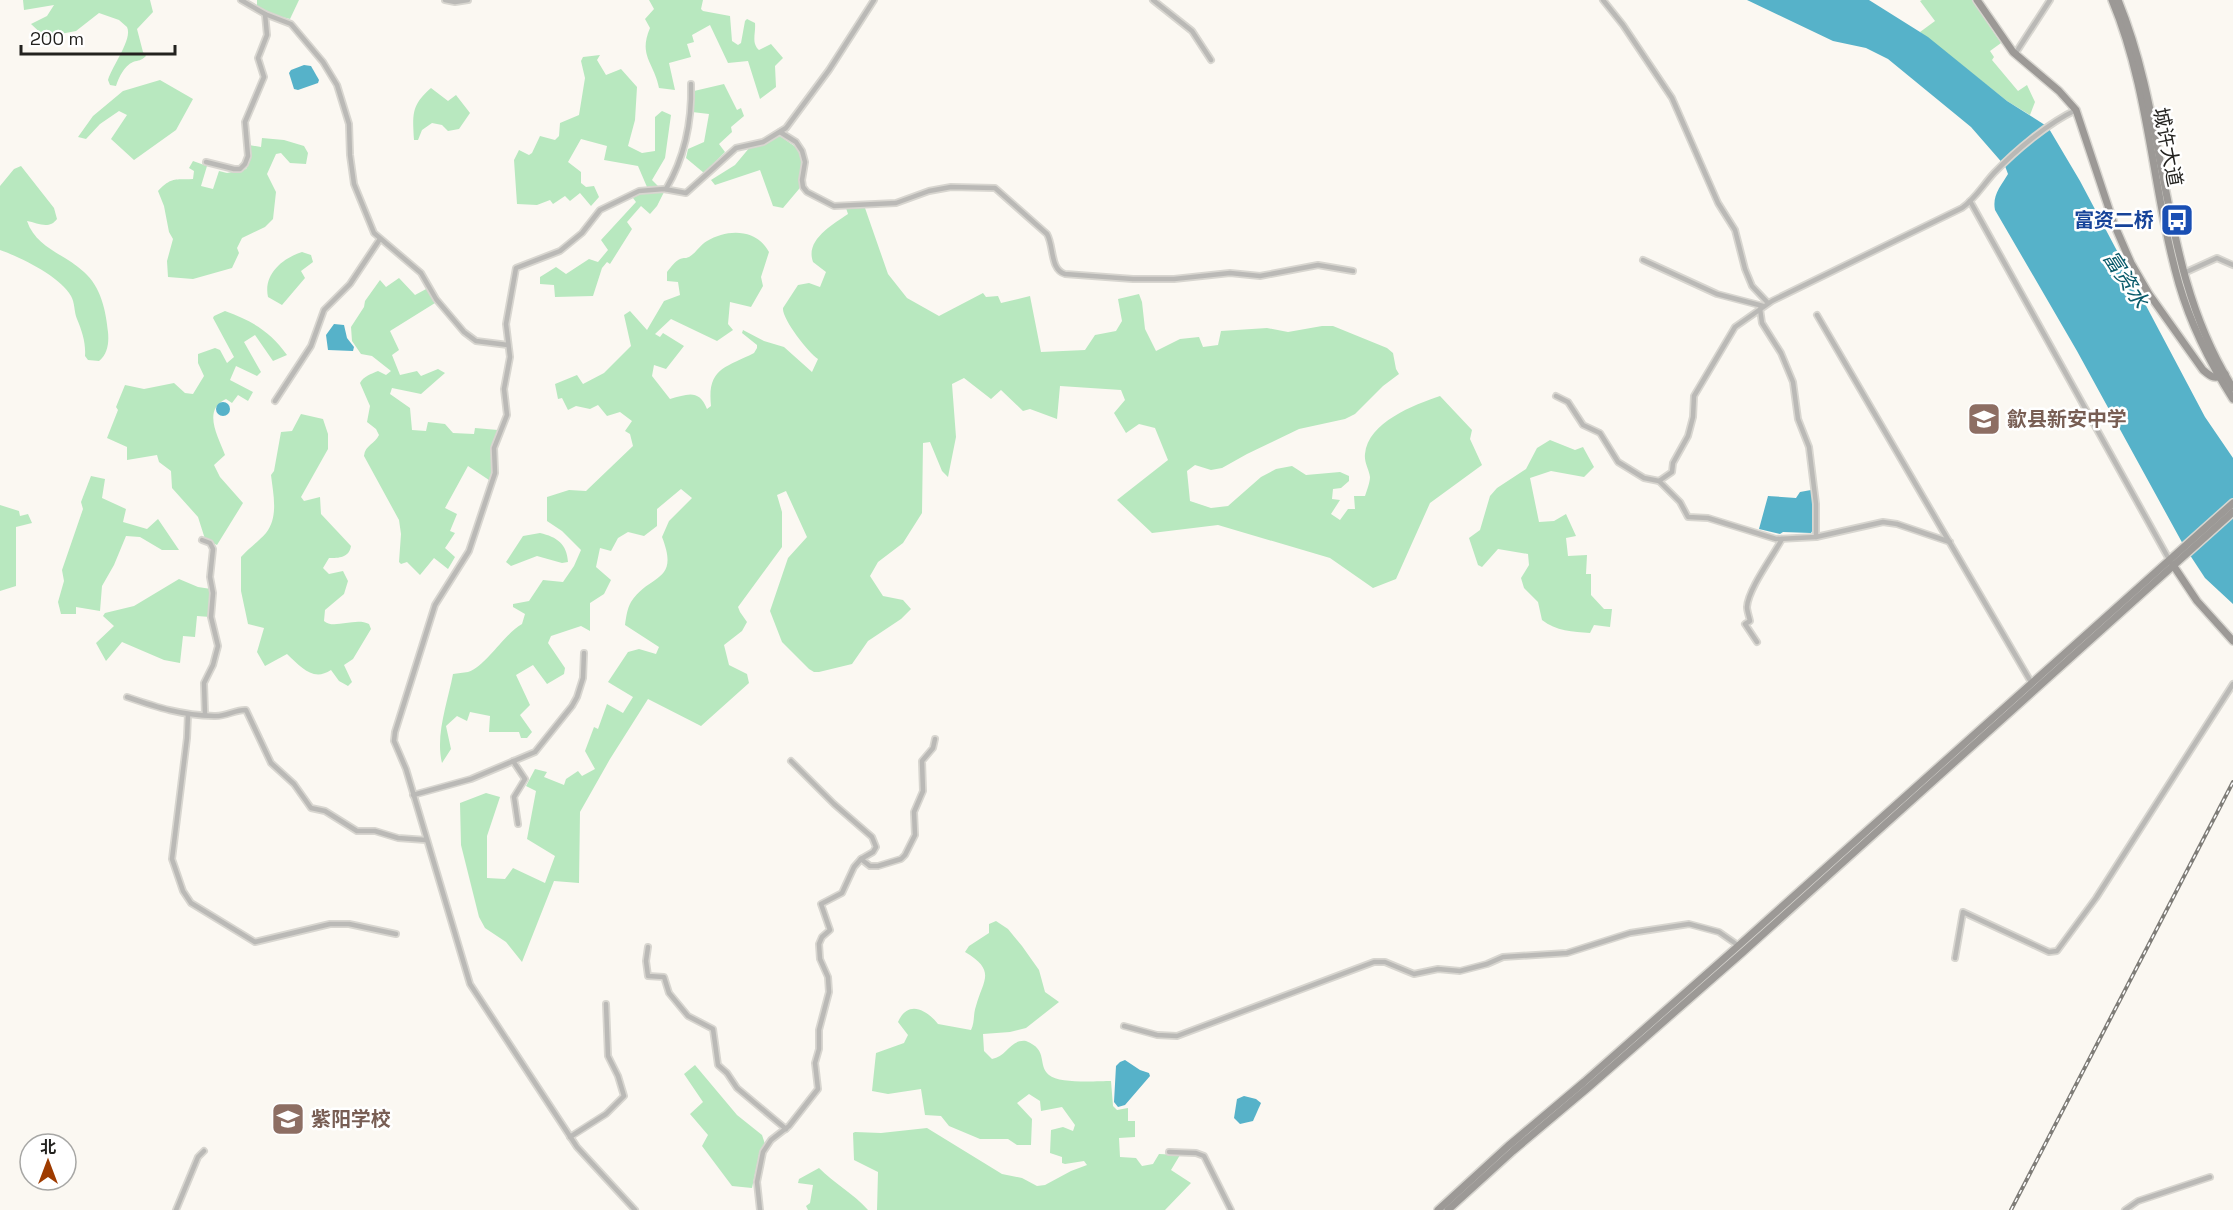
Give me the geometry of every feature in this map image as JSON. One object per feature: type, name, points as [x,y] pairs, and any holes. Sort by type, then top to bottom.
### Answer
[{"type":"main road","points":[[1977,0],[2014,54],[2059,91],[2076,110],[2114,224],[2131,263],[2203,370],[2212,377],[2222,376]]},
{"type":"main road","name":"城许大道","points":[[2112,0],[2126,39],[2141,96],[2179,282],[2193,324],[2222,376],[2233,388]]},
{"type":"main road","name":"城许大道","points":[[2118,0],[2134,45],[2147,94],[2183,273],[2202,329],[2233,399]]},
{"type":"main road","points":[[2182,553],[2233,503]]},
{"type":"main road","points":[[1438,1210],[1508,1146],[1739,946],[2031,682],[2233,512]]},
{"type":"main road","points":[[2171,562],[2205,611],[2233,640]]},
{"type":"main road","points":[[1448,1210],[1742,953],[2171,562]]},
{"type":"street","points":[[241,0],[265,14],[291,24],[323,62],[337,85],[349,124],[354,184],[372,230],[421,273],[436,299],[464,332],[476,341],[508,345]]},
{"type":"street","points":[[445,0],[454,2],[468,0]]},
{"type":"street","points":[[635,1210],[592,1166],[570,1137],[467,978],[406,769],[394,741],[395,732],[436,601],[469,551],[495,473],[494,448],[507,415],[504,389],[510,357],[506,320],[516,268],[560,252],[582,233],[602,209],[639,191],[666,189],[686,193],[736,147],[763,142],[780,132],[791,122],[829,70],[874,0]]},
{"type":"street","points":[[1153,0],[1192,32],[1212,60]]},
{"type":"street","points":[[1604,0],[1611,6],[1672,98],[1718,203],[1735,230],[1745,269],[1764,306],[1762,323],[1782,352],[1793,382],[1798,419],[1809,447],[1816,504],[1816,537]]},
{"type":"street","points":[[2014,54],[2050,0]]},
{"type":"street","points":[[206,162],[234,169],[240,169],[245,164],[248,156],[245,122],[264,77],[258,58],[267,35],[265,14]]},
{"type":"street","points":[[666,189],[677,171],[685,146],[691,84]]},
{"type":"street","points":[[1659,482],[1672,472],[1673,463],[1688,436],[1693,417],[1694,396],[1735,327],[1764,306],[1951,214],[1970,201],[2001,165],[2049,126],[2076,110]]},
{"type":"street","points":[[780,132],[796,142],[802,151],[803,187],[807,192],[834,206],[896,203],[928,191],[951,187],[995,188],[1044,231],[1050,241],[1056,268],[1060,273],[1133,279],[1174,279],[1230,273],[1275,275],[1318,265],[1353,271]]},
{"type":"street","points":[[1970,201],[2171,562]]},
{"type":"street","points":[[275,401],[311,346],[324,310],[350,284],[380,239]]},
{"type":"street","points":[[2183,273],[2217,258],[2233,265]]},
{"type":"street","points":[[1643,260],[1717,294],[1764,306]]},
{"type":"street","points":[[1817,315],[2031,682]]},
{"type":"street","points":[[1556,396],[1568,402],[1583,425],[1600,433],[1618,462],[1644,478],[1659,482],[1680,502],[1688,517],[1708,518],[1782,539],[1816,537],[1883,522],[1897,524],[1950,542]]},
{"type":"street","points":[[1757,642],[1745,624],[1750,621],[1748,601],[1758,578],[1782,539]]},
{"type":"street","points":[[202,540],[210,543],[213,549],[210,577],[213,593],[211,617],[218,646],[204,683],[205,715]]},
{"type":"street","points":[[413,795],[471,779],[536,751],[572,706],[582,684],[584,653]]},
{"type":"street","points":[[1955,958],[1963,912],[2049,952],[2057,951],[2096,898],[2233,684]]},
{"type":"street","points":[[127,697],[174,713],[220,716],[241,710],[248,711],[271,763],[294,784],[311,808],[327,812],[357,831],[375,831],[398,838],[426,840]]},
{"type":"street","points":[[188,714],[177,823],[171,855],[183,891],[191,903],[255,942],[330,924],[349,924],[396,934]]},
{"type":"street","points":[[861,859],[870,866],[878,866],[901,859],[905,855],[915,835],[914,812],[923,791],[922,761],[933,748],[935,740]]},
{"type":"street","points":[[513,761],[525,779],[514,797],[518,824]]},
{"type":"street","points":[[760,1210],[757,1182],[763,1152],[771,1140],[786,1129],[818,1089],[815,1063],[819,1048],[819,1030],[830,992],[828,977],[820,959],[819,944],[822,937],[830,930],[821,904],[842,893],[854,867],[876,847],[874,840],[791,761]]},
{"type":"street","points":[[1124,1026],[1158,1035],[1177,1036],[1374,962],[1385,962],[1414,974],[1438,969],[1460,971],[1503,957],[1567,953],[1630,933],[1689,924],[1719,932],[1739,946]]},
{"type":"street","points":[[648,947],[646,961],[648,976],[664,977],[669,993],[688,1016],[713,1029],[718,1065],[727,1073],[737,1088],[786,1129]]},
{"type":"street","points":[[570,1137],[606,1114],[624,1096],[618,1076],[608,1056],[606,1004]]},
{"type":"street","points":[[176,1210],[198,1158],[204,1151]]},
{"type":"street","points":[[1168,1152],[1196,1152],[1205,1158],[1231,1210]]},
{"type":"street","points":[[2125,1210],[2138,1201],[2210,1177]]},
{"type":"green space","points":[[23,0],[150,0],[153,12],[137,29],[146,56],[127,66],[116,86],[110,85],[108,80],[125,45],[127,27],[119,20],[99,13],[76,31],[45,37],[31,24],[47,16],[54,5],[24,10]]},
{"type":"green space","points":[[257,0],[299,0],[290,19],[257,7]]},
{"type":"green space","points":[[649,0],[703,0],[701,9],[703,11],[730,16],[732,41],[738,45],[741,43],[745,21],[747,19],[755,23],[754,41],[759,50],[771,44],[783,58],[775,66],[776,87],[760,99],[748,61],[728,63],[710,25],[692,35],[694,42],[687,44],[691,57],[669,63],[675,90],[659,88],[646,52],[650,28],[645,19],[654,9]]},
{"type":"green space","points":[[1972,0],[2001,43],[1990,51],[1994,57],[1992,60],[2018,91],[2027,85],[2035,102],[2030,115],[2007,101],[1920,32],[1935,21],[1920,1]]},
{"type":"green space","points":[[600,55],[597,60],[606,75],[621,69],[637,87],[635,120],[628,146],[642,153],[655,151],[655,117],[662,111],[671,115],[665,158],[652,180],[658,186],[647,187],[638,166],[604,160],[607,146],[581,139],[568,162],[581,172],[581,183],[586,187],[594,186],[599,197],[591,206],[580,193],[570,201],[565,196],[553,204],[550,200],[537,205],[517,204],[514,160],[519,150],[529,155],[532,153],[540,136],[555,140],[559,136],[560,123],[579,115],[585,78],[581,61],[583,57]]},
{"type":"green space","points":[[160,80],[193,99],[176,130],[134,160],[111,139],[127,115],[119,111],[100,124],[86,139],[78,137],[93,116],[123,91]]},
{"type":"green space","points":[[724,84],[737,110],[741,108],[744,116],[731,127],[732,132],[719,144],[725,152],[704,173],[686,158],[688,149],[704,142],[709,114],[692,112],[694,91]]},
{"type":"green space","points":[[431,88],[448,101],[456,95],[470,113],[459,129],[448,131],[442,125],[432,123],[422,130],[418,140],[414,140],[414,112],[419,100]]},
{"type":"green space","points":[[780,136],[800,150],[802,162],[799,189],[783,208],[773,206],[760,170],[715,185],[711,180],[735,165],[750,147]]},
{"type":"green space","points":[[262,138],[284,140],[304,146],[308,153],[306,164],[290,163],[281,153],[276,154],[267,174],[276,192],[273,219],[265,227],[242,238],[237,248],[239,253],[232,268],[193,279],[168,277],[167,261],[173,239],[158,191],[171,181],[193,179],[194,171],[189,168],[193,161],[207,166],[201,186],[213,189],[219,171],[227,173],[246,169],[249,164],[249,145],[261,147]]},
{"type":"green space","points":[[21,166],[54,208],[57,219],[47,225],[27,221],[31,230],[44,244],[84,272],[99,292],[106,316],[108,340],[106,351],[99,361],[88,360],[85,356],[83,337],[71,296],[66,289],[39,269],[0,250],[0,186],[14,169]]},
{"type":"green space","points":[[661,190],[664,192],[650,214],[641,206],[627,222],[632,229],[610,264],[607,262],[602,268],[593,296],[555,297],[554,285],[540,284],[540,277],[556,267],[566,274],[589,259],[598,262],[608,250],[601,240],[636,202],[633,198],[642,193]]},
{"type":"green space","points":[[846,208],[865,208],[888,274],[907,298],[939,316],[983,293],[986,297],[998,296],[1001,303],[1030,296],[1041,352],[1085,350],[1095,335],[1116,331],[1122,321],[1118,299],[1139,294],[1145,329],[1156,351],[1180,339],[1199,337],[1203,347],[1218,345],[1221,331],[1267,328],[1288,332],[1333,326],[1387,348],[1393,353],[1399,374],[1383,386],[1355,414],[1345,419],[1299,429],[1222,468],[1211,470],[1195,465],[1187,471],[1190,501],[1211,508],[1228,506],[1261,477],[1276,469],[1292,466],[1306,475],[1340,472],[1349,476],[1349,481],[1341,488],[1333,489],[1332,499],[1340,500],[1331,514],[1340,520],[1348,509],[1355,509],[1354,496],[1365,496],[1370,477],[1365,454],[1374,433],[1394,416],[1440,396],[1472,430],[1470,439],[1482,465],[1430,503],[1396,579],[1373,588],[1330,558],[1218,525],[1152,533],[1117,500],[1168,460],[1155,428],[1139,424],[1126,433],[1114,413],[1125,400],[1121,390],[1060,386],[1057,419],[1030,409],[1023,411],[1001,390],[991,399],[964,378],[952,384],[956,437],[948,477],[942,471],[930,442],[923,443],[922,513],[903,543],[878,562],[870,576],[883,596],[903,600],[911,609],[901,619],[868,641],[852,664],[819,672],[809,669],[782,642],[770,611],[788,558],[807,537],[786,491],[777,495],[782,512],[782,547],[738,607],[747,622],[742,631],[724,645],[729,665],[747,674],[749,683],[701,726],[648,699],[580,812],[579,883],[554,881],[522,962],[506,942],[485,928],[479,917],[461,845],[460,803],[486,793],[500,797],[487,836],[487,878],[505,879],[513,868],[545,883],[555,856],[527,839],[536,791],[526,786],[535,769],[547,772],[544,777],[564,785],[566,779],[578,771],[582,776],[595,769],[585,751],[594,727],[598,729],[607,704],[623,713],[633,697],[608,682],[628,652],[639,649],[656,654],[659,647],[625,625],[631,602],[665,570],[667,552],[662,537],[669,521],[692,498],[681,489],[657,509],[657,526],[644,536],[628,532],[618,538],[611,551],[600,548],[596,567],[611,580],[604,594],[590,603],[590,631],[581,626],[551,636],[548,643],[565,668],[564,674],[547,684],[533,665],[516,675],[530,705],[520,715],[532,732],[527,738],[521,738],[519,732],[489,732],[490,716],[470,712],[467,721],[457,716],[446,726],[451,749],[442,763],[441,730],[453,674],[468,672],[482,663],[508,635],[522,624],[525,614],[513,607],[513,604],[529,601],[543,580],[563,582],[581,550],[562,531],[547,521],[547,497],[569,490],[586,491],[633,446],[630,434],[625,431],[632,421],[620,412],[607,416],[598,405],[590,409],[576,406],[568,410],[562,398],[558,399],[555,384],[577,375],[583,384],[604,373],[631,346],[624,315],[630,311],[647,330],[664,301],[680,295],[678,282],[667,281],[667,272],[673,264],[680,259],[687,258],[707,241],[732,233],[757,238],[769,252],[761,277],[763,286],[751,307],[730,302],[728,324],[733,330],[717,341],[671,319],[655,334],[660,337],[663,333],[684,346],[666,369],[654,365],[652,376],[670,399],[688,395],[697,396],[707,409],[711,406],[712,384],[715,376],[727,366],[754,353],[757,348],[757,345],[742,333],[743,330],[764,341],[784,347],[812,372],[818,359],[796,335],[783,308],[798,285],[809,283],[820,287],[826,272],[813,262],[813,247],[822,234],[848,214]]},
{"type":"green space","points":[[302,252],[311,255],[313,262],[301,271],[305,278],[282,305],[268,297],[269,281],[276,268],[288,258]]},
{"type":"green space","points":[[399,278],[415,295],[428,288],[435,303],[390,331],[399,350],[392,355],[400,375],[417,371],[421,376],[438,369],[445,373],[421,394],[392,388],[390,394],[410,408],[412,430],[426,431],[428,422],[445,424],[453,433],[474,434],[475,428],[498,430],[491,449],[493,468],[489,480],[468,466],[445,508],[457,514],[450,531],[455,533],[445,548],[455,557],[448,569],[434,558],[420,575],[407,562],[401,564],[399,562],[401,534],[399,520],[364,456],[366,449],[379,435],[376,429],[367,422],[370,406],[360,383],[378,371],[386,375],[391,371],[372,356],[361,354],[352,341],[351,327],[380,280],[386,287]]},
{"type":"green space","points":[[225,311],[260,328],[274,339],[287,355],[273,361],[255,335],[244,342],[261,372],[257,376],[236,366],[230,380],[253,392],[248,401],[238,395],[232,403],[226,399],[215,410],[214,424],[225,455],[214,465],[220,477],[243,503],[217,545],[205,539],[198,517],[172,488],[171,471],[159,462],[157,455],[127,460],[127,447],[107,438],[125,385],[144,389],[174,383],[185,393],[193,394],[204,376],[198,363],[198,354],[215,348],[220,350],[227,363],[234,357],[213,318]]},
{"type":"green space","points":[[301,414],[323,419],[328,434],[328,449],[301,497],[304,501],[320,497],[321,514],[351,546],[346,555],[329,558],[323,568],[329,574],[343,571],[348,581],[344,594],[325,610],[324,621],[333,624],[363,622],[369,624],[371,629],[353,659],[344,665],[352,682],[348,686],[339,681],[331,670],[313,674],[302,668],[287,654],[265,666],[257,652],[264,628],[248,624],[241,591],[241,557],[266,533],[273,520],[271,475],[274,471],[281,432],[292,431]]},
{"type":"green space","points":[[1550,440],[1575,450],[1583,447],[1594,467],[1584,477],[1551,471],[1530,478],[1539,522],[1554,521],[1566,514],[1576,536],[1566,538],[1568,556],[1587,555],[1586,574],[1591,574],[1591,595],[1604,609],[1612,609],[1610,627],[1594,625],[1590,633],[1559,629],[1542,620],[1538,602],[1524,588],[1521,578],[1529,565],[1528,554],[1498,549],[1482,567],[1478,565],[1469,538],[1480,530],[1490,496],[1497,488],[1526,469],[1537,448]]},
{"type":"green space","points":[[91,476],[105,479],[102,498],[126,509],[123,522],[147,529],[158,519],[179,550],[162,550],[140,537],[126,536],[102,586],[100,611],[76,607],[76,614],[61,614],[58,602],[64,581],[62,570],[83,509],[81,502]]},
{"type":"green space","points":[[0,505],[19,511],[20,516],[28,514],[32,523],[16,527],[16,586],[0,591]]},
{"type":"green space","points":[[540,533],[560,542],[566,550],[568,562],[562,563],[537,556],[511,566],[506,562],[523,536]]},
{"type":"green space","points":[[179,579],[198,587],[211,589],[210,617],[197,616],[195,637],[183,636],[180,663],[164,660],[122,642],[106,661],[96,643],[114,626],[103,616],[105,613],[134,606]]},
{"type":"green space","points":[[996,921],[1008,929],[1022,946],[1039,970],[1045,992],[1059,1002],[1026,1028],[983,1034],[984,1051],[992,1059],[997,1058],[1012,1045],[1026,1041],[1038,1049],[1046,1071],[1054,1078],[1111,1081],[1113,1106],[1117,1110],[1128,1108],[1128,1121],[1135,1121],[1135,1137],[1119,1138],[1120,1157],[1136,1158],[1142,1166],[1153,1164],[1159,1154],[1180,1155],[1171,1170],[1191,1183],[1165,1210],[877,1210],[878,1172],[854,1160],[853,1133],[855,1132],[881,1133],[927,1128],[1002,1174],[1022,1178],[1037,1186],[1045,1185],[1087,1165],[1084,1161],[1065,1164],[1062,1163],[1062,1157],[1050,1153],[1051,1130],[1063,1127],[1073,1131],[1075,1125],[1062,1107],[1041,1111],[1040,1101],[1029,1094],[1017,1103],[1032,1119],[1031,1145],[1017,1145],[1008,1139],[980,1139],[949,1126],[941,1116],[925,1115],[921,1089],[888,1094],[872,1091],[876,1053],[904,1043],[908,1035],[898,1022],[907,1011],[918,1009],[938,1024],[971,1030],[985,976],[981,965],[965,952],[969,946],[989,933],[989,924]]},
{"type":"green space","points":[[695,1065],[737,1115],[762,1135],[765,1144],[760,1150],[752,1188],[732,1186],[702,1146],[708,1135],[690,1114],[703,1102],[684,1074]]},
{"type":"green space","points":[[819,1168],[868,1210],[808,1210],[806,1206],[810,1203],[813,1185],[798,1183],[799,1179]]},
{"type":"water","name":"富资水","points":[[1747,0],[1869,0],[1928,37],[2007,101],[2048,127],[2080,181],[2205,417],[2233,458],[2233,604],[2205,578],[2184,546],[2077,351],[1995,210],[1996,195],[2008,174],[2005,166],[1971,127],[1888,59],[1866,48],[1833,41]]},
{"type":"water","points":[[304,65],[311,66],[319,80],[318,83],[298,90],[294,89],[289,73]]},
{"type":"water","points":[[334,324],[344,325],[347,338],[354,347],[353,351],[328,350],[326,335]]},
{"type":"water","points":[[220,402],[226,402],[230,409],[226,416],[220,416],[216,412],[216,406]]},
{"type":"water","points":[[1811,490],[1814,528],[1811,533],[1783,532],[1780,534],[1759,529],[1768,496],[1796,498],[1800,492]]},
{"type":"water","points":[[1125,1060],[1149,1073],[1150,1076],[1125,1105],[1118,1107],[1114,1102],[1116,1066]]},
{"type":"water","points":[[1244,1096],[1261,1103],[1253,1121],[1240,1124],[1234,1118],[1237,1099]]},
{"type":"railway","points":[[2011,1210],[2233,782]]},
{"type":"place","name":"富资二桥","points":[[2177,220]]},
{"type":"place","name":"歙县新安中学","points":[[1984,419]]},
{"type":"place","name":"紫阳学校","points":[[288,1119]]}]
